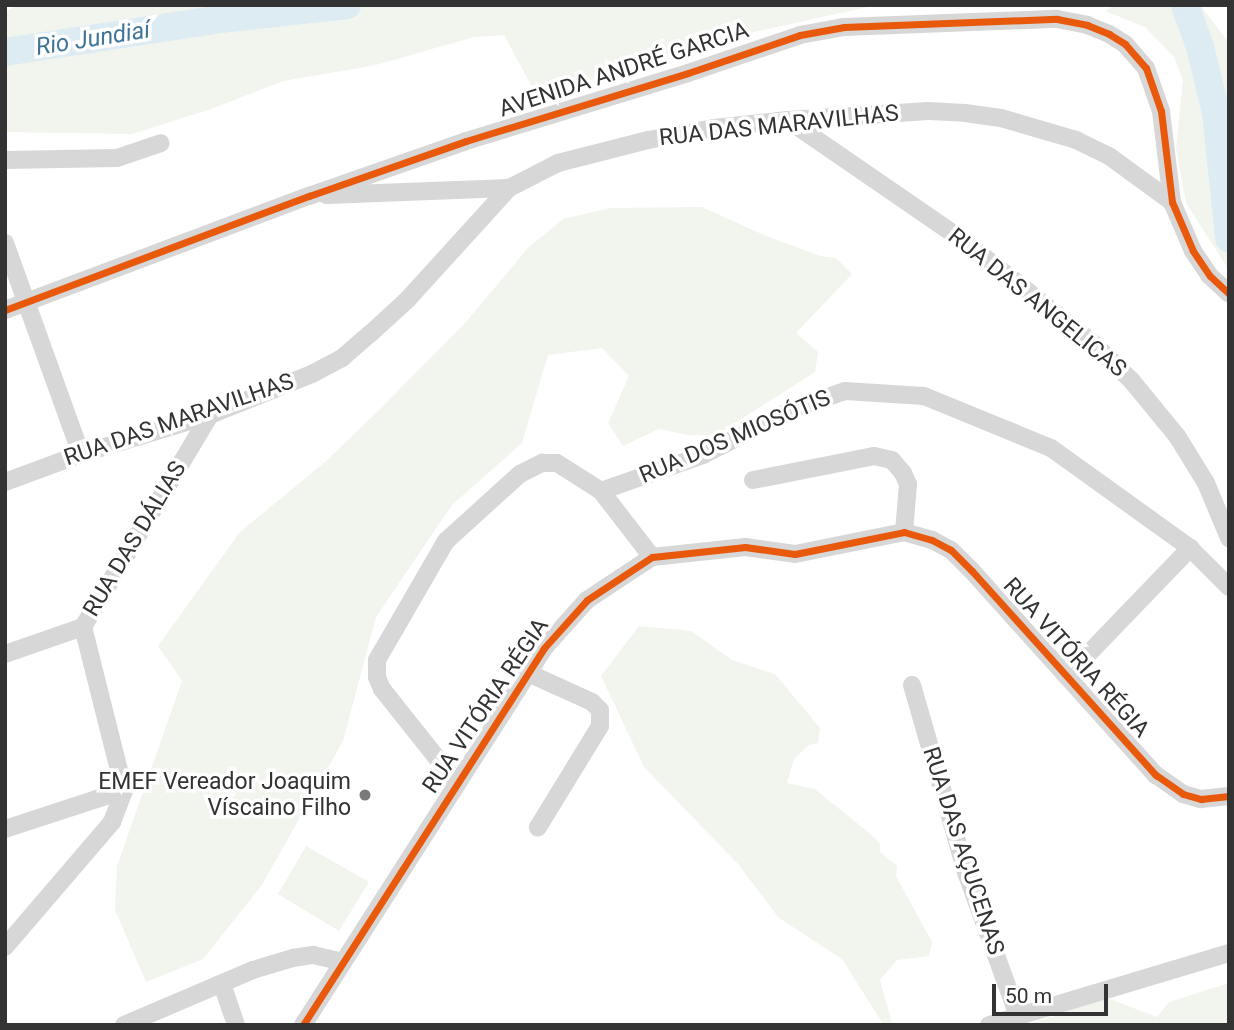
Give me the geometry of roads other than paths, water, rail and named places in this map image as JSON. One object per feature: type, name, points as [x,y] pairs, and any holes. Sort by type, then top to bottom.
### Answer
[{"type":"street","name":"AVENIDA ANDRÉ GARCIA","points":[[5,310],[309,196],[478,137],[676,77],[800,35],[844,27],[1057,19],[1087,25],[1109,34],[1125,44],[1146,68],[1161,111],[1172,202],[1193,251],[1210,276],[1229,294]]},
{"type":"street","name":"RUA DAS MARAVILHAS","points":[[5,482],[81,454],[209,415],[312,374],[342,358],[408,299],[509,188],[558,163],[648,140],[714,128],[788,120],[929,111],[1001,118],[1076,140],[1109,156],[1172,202]]},
{"type":"street","name":"RUA DAS ANGELICAS","points":[[788,120],[964,241],[1092,342],[1131,380],[1177,436],[1206,483],[1229,538]]},
{"type":"street","points":[[5,160],[117,158],[161,143]]},
{"type":"street","points":[[309,196],[509,188]]},
{"type":"street","points":[[5,243],[81,454]]},
{"type":"street","name":"RUA DOS MIOSÓTIS","points":[[601,491],[704,455],[794,408],[845,391],[924,396],[1051,448],[1189,548],[1229,587]]},
{"type":"street","name":"RUA DAS DÁLIAS","points":[[83,627],[209,415]]},
{"type":"street","points":[[753,480],[874,456],[892,460],[904,472],[908,484],[904,532]]},
{"type":"street","points":[[456,782],[391,702],[377,677],[377,660],[446,541],[520,474],[542,463],[558,463],[601,491],[652,557]]},
{"type":"street","name":"RUA VITÓRIA RÉGIA","points":[[303,1025],[456,782],[528,673],[569,617],[587,600],[652,557],[745,547],[794,554],[904,532],[918,534],[951,550],[1156,775],[1183,794],[1201,799],[1229,796]]},
{"type":"street","points":[[1067,676],[1189,548]]},
{"type":"street","points":[[5,654],[83,627],[124,790],[112,822],[5,947]]},
{"type":"street","points":[[528,673],[592,702],[600,710],[600,726],[538,827]]},
{"type":"street","name":"RUA DAS AÇUCENAS","points":[[912,685],[967,874],[1017,1016]]},
{"type":"street","points":[[5,829],[124,790]]},
{"type":"street","points":[[989,1025],[1229,953]]},
{"type":"street","points":[[124,1025],[293,958],[313,955],[342,962]]},
{"type":"street","points":[[222,984],[236,1025]]},
{"type":"waterway","name":"Rio Jundiaí","points":[[5,52],[221,19],[347,5]]},
{"type":"waterway","name":"Rio Jundiaí","points":[[1185,5],[1200,47],[1216,112],[1229,238]]},
{"type":"place","name":"EMEF Vereador Joaquim Víscaino Filho","points":[[365,795]]}]
